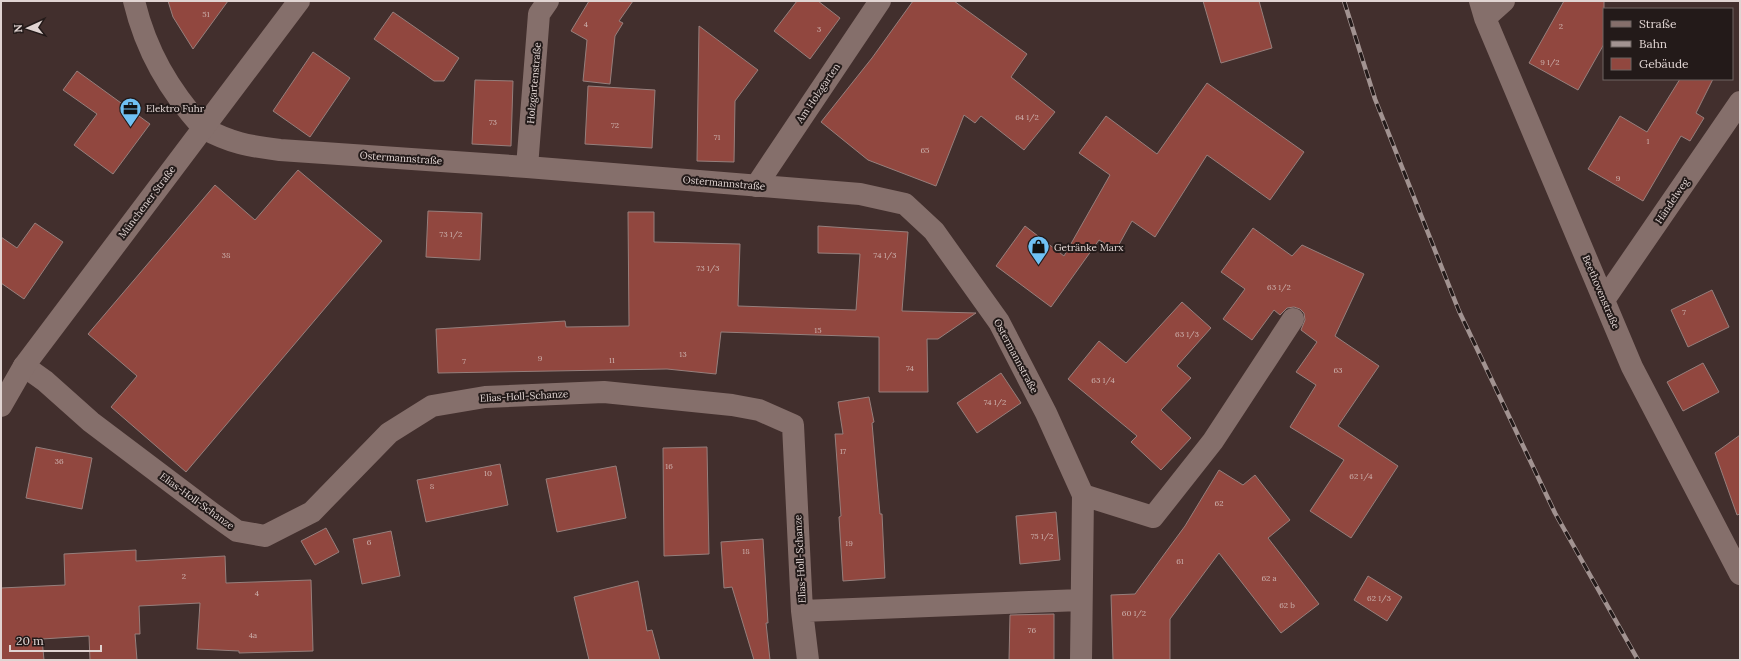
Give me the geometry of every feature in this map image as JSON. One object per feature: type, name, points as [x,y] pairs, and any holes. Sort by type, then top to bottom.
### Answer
[{"type":"street","name":"Ostermannstraße","points":[[134,1],[141,27],[160,70],[184,106],[203,128],[224,140],[251,147],[527,167],[860,194],[905,204],[934,232],[1000,322],[1046,413],[1083,495],[1081,660]]},
{"type":"street","name":"Münchener Straße","points":[[1,404],[24,366],[299,1]]},
{"type":"street","name":"Holzgartenstraße","points":[[527,167],[539,14],[548,1]]},
{"type":"street","name":"Am Holzgarten","points":[[756,186],[880,1]]},
{"type":"street","points":[[1482,10],[1504,1]]},
{"type":"street","name":"Beethovenstraße","points":[[1482,10],[1632,367],[1740,574]]},
{"type":"street","name":"Händelweg","points":[[1604,300],[1740,102]]},
{"type":"street","points":[[1083,495],[1153,517],[1213,441],[1293,319]]},
{"type":"street","name":"Elias-Holl-Schanze","points":[[24,366],[45,381],[91,422],[237,531],[265,536],[312,512],[389,433],[432,406],[485,397],[604,392],[732,405],[759,410],[793,425],[802,611],[808,660]]},
{"type":"street","name":"Elias-Holl-Schanze","points":[[802,611],[1081,600]]},
{"type":"building","points":[[168,1],[228,1],[193,49],[173,17]]},
{"type":"building","points":[[589,1],[633,1],[619,21],[623,23],[615,36],[610,84],[583,81],[587,40],[571,31]]},
{"type":"building","points":[[797,1],[818,1],[840,18],[810,59],[774,31]]},
{"type":"building","points":[[913,1],[954,1],[1027,54],[1011,77],[1055,112],[1024,150],[981,116],[975,123],[964,115],[936,186],[868,160],[821,122],[872,58]]},
{"type":"building","points":[[1203,1],[1259,1],[1272,48],[1221,63]]},
{"type":"building","points":[[1564,1],[1604,1],[1603,46],[1578,90],[1529,63]]},
{"type":"building","points":[[393,12],[459,58],[444,81],[434,81],[374,39]]},
{"type":"building","points":[[699,26],[758,70],[735,101],[734,162],[697,161]]},
{"type":"building","points":[[313,52],[350,78],[310,137],[273,111]]},
{"type":"building","points":[[77,71],[150,124],[113,174],[74,145],[97,114],[63,90]]},
{"type":"building","points":[[475,80],[513,81],[511,146],[472,144]]},
{"type":"building","points":[[1679,80],[1712,80],[1696,113],[1704,118],[1690,141],[1681,136],[1643,201],[1588,169],[1620,116],[1647,132]]},
{"type":"building","points":[[1207,83],[1304,152],[1270,200],[1207,155],[1155,237],[1132,221],[1116,250],[1099,240],[1051,307],[996,266],[1025,226],[1064,256],[1110,175],[1079,153],[1106,116],[1157,154]]},
{"type":"building","points":[[588,86],[655,90],[652,148],[585,144]]},
{"type":"building","points":[[298,170],[382,241],[186,472],[111,407],[137,376],[88,334],[215,185],[255,220]]},
{"type":"building","points":[[428,211],[482,213],[480,260],[426,257]]},
{"type":"building","points":[[628,212],[654,212],[654,242],[740,244],[738,306],[856,310],[860,254],[818,253],[818,226],[908,232],[902,311],[976,313],[938,339],[927,339],[928,392],[879,392],[879,337],[721,332],[716,374],[667,369],[438,373],[436,329],[565,321],[566,327],[629,326]]},
{"type":"building","points":[[35,223],[63,242],[24,299],[1,283],[1,237],[17,248]]},
{"type":"building","points":[[1253,228],[1292,256],[1302,245],[1364,274],[1335,336],[1379,366],[1338,426],[1398,466],[1351,538],[1310,511],[1344,460],[1290,427],[1316,385],[1296,372],[1317,342],[1301,330],[1305,320],[1304,313],[1300,309],[1294,307],[1287,308],[1280,315],[1274,310],[1252,340],[1223,319],[1245,289],[1221,272]]},
{"type":"building","points":[[1712,290],[1729,327],[1688,347],[1671,310]]},
{"type":"building","points":[[1182,302],[1211,328],[1177,366],[1191,378],[1161,410],[1191,438],[1161,470],[1131,442],[1137,436],[1068,379],[1099,341],[1126,363]]},
{"type":"building","points":[[1703,363],[1719,392],[1683,411],[1667,382]]},
{"type":"building","points":[[1001,373],[1021,403],[977,433],[957,403]]},
{"type":"building","points":[[869,397],[874,422],[872,423],[880,514],[882,514],[885,578],[843,581],[839,517],[841,516],[835,434],[843,434],[838,402]]},
{"type":"building","points":[[1740,435],[1740,514],[1737,515],[1715,453]]},
{"type":"building","points":[[36,447],[92,458],[82,509],[26,498]]},
{"type":"building","points":[[707,447],[709,554],[664,556],[663,448]]},
{"type":"building","points":[[500,464],[508,505],[426,522],[417,480]]},
{"type":"building","points":[[616,466],[626,518],[557,532],[546,479]]},
{"type":"building","points":[[1219,470],[1243,485],[1255,475],[1290,520],[1268,538],[1319,604],[1281,633],[1219,553],[1170,619],[1170,660],[1113,660],[1111,595],[1135,594],[1185,526]]},
{"type":"building","points":[[1056,512],[1060,560],[1020,564],[1016,516]]},
{"type":"building","points":[[326,528],[339,552],[315,565],[301,541]]},
{"type":"building","points":[[391,531],[400,576],[362,584],[353,539]]},
{"type":"building","points":[[763,539],[768,623],[766,623],[770,660],[754,660],[732,587],[724,588],[721,542]]},
{"type":"building","points":[[136,550],[136,561],[225,556],[226,583],[311,580],[313,651],[239,653],[239,651],[197,649],[200,603],[139,606],[140,634],[135,634],[137,660],[90,660],[89,636],[42,639],[44,660],[1,660],[1,588],[65,585],[64,554]]},
{"type":"building","points":[[1368,576],[1402,597],[1387,621],[1354,600]]},
{"type":"building","points":[[638,581],[647,631],[652,630],[660,660],[589,660],[574,597]]},
{"type":"building","points":[[1054,614],[1054,660],[1009,660],[1010,615]]},
{"type":"railway","points":[[1344,1],[1375,99],[1459,311],[1555,513],[1638,660]]},
{"type":"place","name":"Elektro Fuhr","points":[[131,128]]},
{"type":"place","name":"Getränke Marx","points":[[1038,266]]}]
